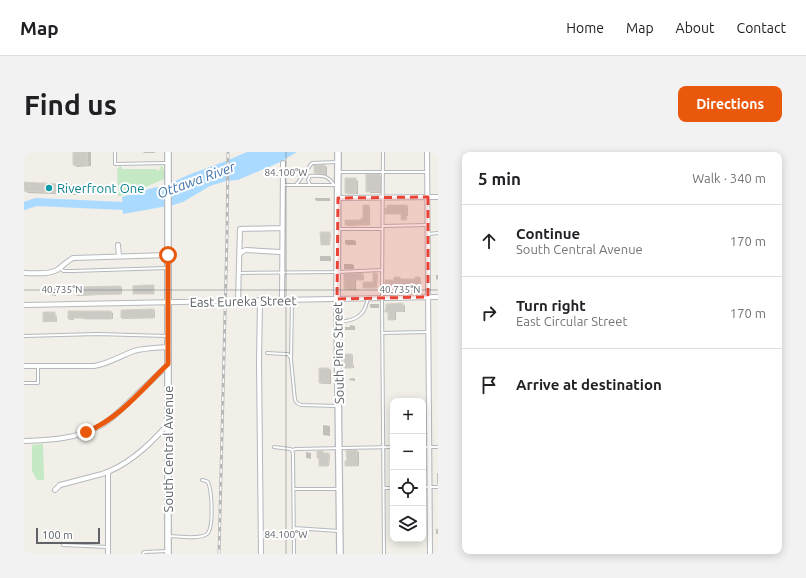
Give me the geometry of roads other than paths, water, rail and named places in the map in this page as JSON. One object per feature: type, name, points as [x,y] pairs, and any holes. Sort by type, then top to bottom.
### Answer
[{"type":"main road","name":"South Central Avenue","points":[[168,152],[168,553]]},
{"type":"main road","name":"South Pine Street","points":[[338,152],[338,172],[336,185],[338,198],[337,272],[340,554]]},
{"type":"street","points":[[427,152],[430,554]]},
{"type":"street","points":[[282,300],[283,163]]},
{"type":"street","points":[[338,198],[438,197]]},
{"type":"street","points":[[238,301],[240,229],[282,228]]},
{"type":"street","points":[[118,245],[118,256]]},
{"type":"street","points":[[240,254],[246,250],[282,253]]},
{"type":"street","points":[[24,273],[48,273],[55,271],[73,258],[168,255]]},
{"type":"street","name":"East Eureka Street","points":[[24,305],[438,297]]},
{"type":"street","points":[[260,300],[259,361],[261,554]]},
{"type":"street","points":[[24,366],[94,366],[134,351],[149,348],[169,347]]},
{"type":"street","points":[[24,441],[50,440],[69,437],[100,426],[121,411],[168,364]]},
{"type":"street","points":[[55,490],[60,485],[108,472],[126,462],[147,447],[168,424]]},
{"type":"street","points":[[108,472],[108,554]]},
{"type":"lane","points":[[115,152],[115,164],[168,163]]},
{"type":"lane","points":[[383,152],[382,333],[384,554]]},
{"type":"lane","points":[[296,185],[312,163],[338,162]]},
{"type":"lane","points":[[338,172],[428,172]]},
{"type":"lane","points":[[310,185],[308,180],[310,176],[325,176],[336,185]]},
{"type":"lane","points":[[283,185],[336,185]]},
{"type":"lane","points":[[338,229],[428,225]]},
{"type":"lane","points":[[428,234],[438,234]]},
{"type":"lane","points":[[60,267],[63,271],[168,268]]},
{"type":"lane","points":[[239,273],[382,270]]},
{"type":"lane","points":[[338,322],[351,320],[358,316],[365,308],[368,298]]},
{"type":"lane","points":[[292,300],[291,360],[295,400],[301,405],[338,406]]},
{"type":"lane","points":[[382,333],[429,332]]},
{"type":"lane","points":[[24,336],[97,334],[169,336]]},
{"type":"lane","points":[[267,353],[288,354],[291,360]]},
{"type":"lane","points":[[24,383],[38,383],[38,366]]},
{"type":"lane","points":[[274,447],[292,450],[296,448],[390,448]]},
{"type":"lane","points":[[426,447],[438,447]]},
{"type":"lane","points":[[292,450],[294,489],[294,554]]},
{"type":"lane","points":[[168,536],[191,537],[208,534],[211,523],[211,492],[208,482],[202,480]]},
{"type":"lane","points":[[426,487],[438,487]]},
{"type":"lane","points":[[384,488],[390,488]]},
{"type":"lane","points":[[294,489],[339,489]]},
{"type":"lane","points":[[294,528],[340,531]]},
{"type":"lane","points":[[63,544],[108,547]]},
{"type":"lane","points":[[143,554],[144,552],[168,553]]},
{"type":"water","points":[[247,152],[297,152],[278,163],[238,180],[226,181],[210,186],[183,202],[123,214],[122,197],[156,187],[162,187]]},
{"type":"waterway","name":"Ottawa River","points":[[24,206],[36,202],[124,206],[132,203]]},
{"type":"railway","points":[[219,554],[228,152]]},
{"type":"place","name":"Riverfront One","points":[[49,188]]}]
